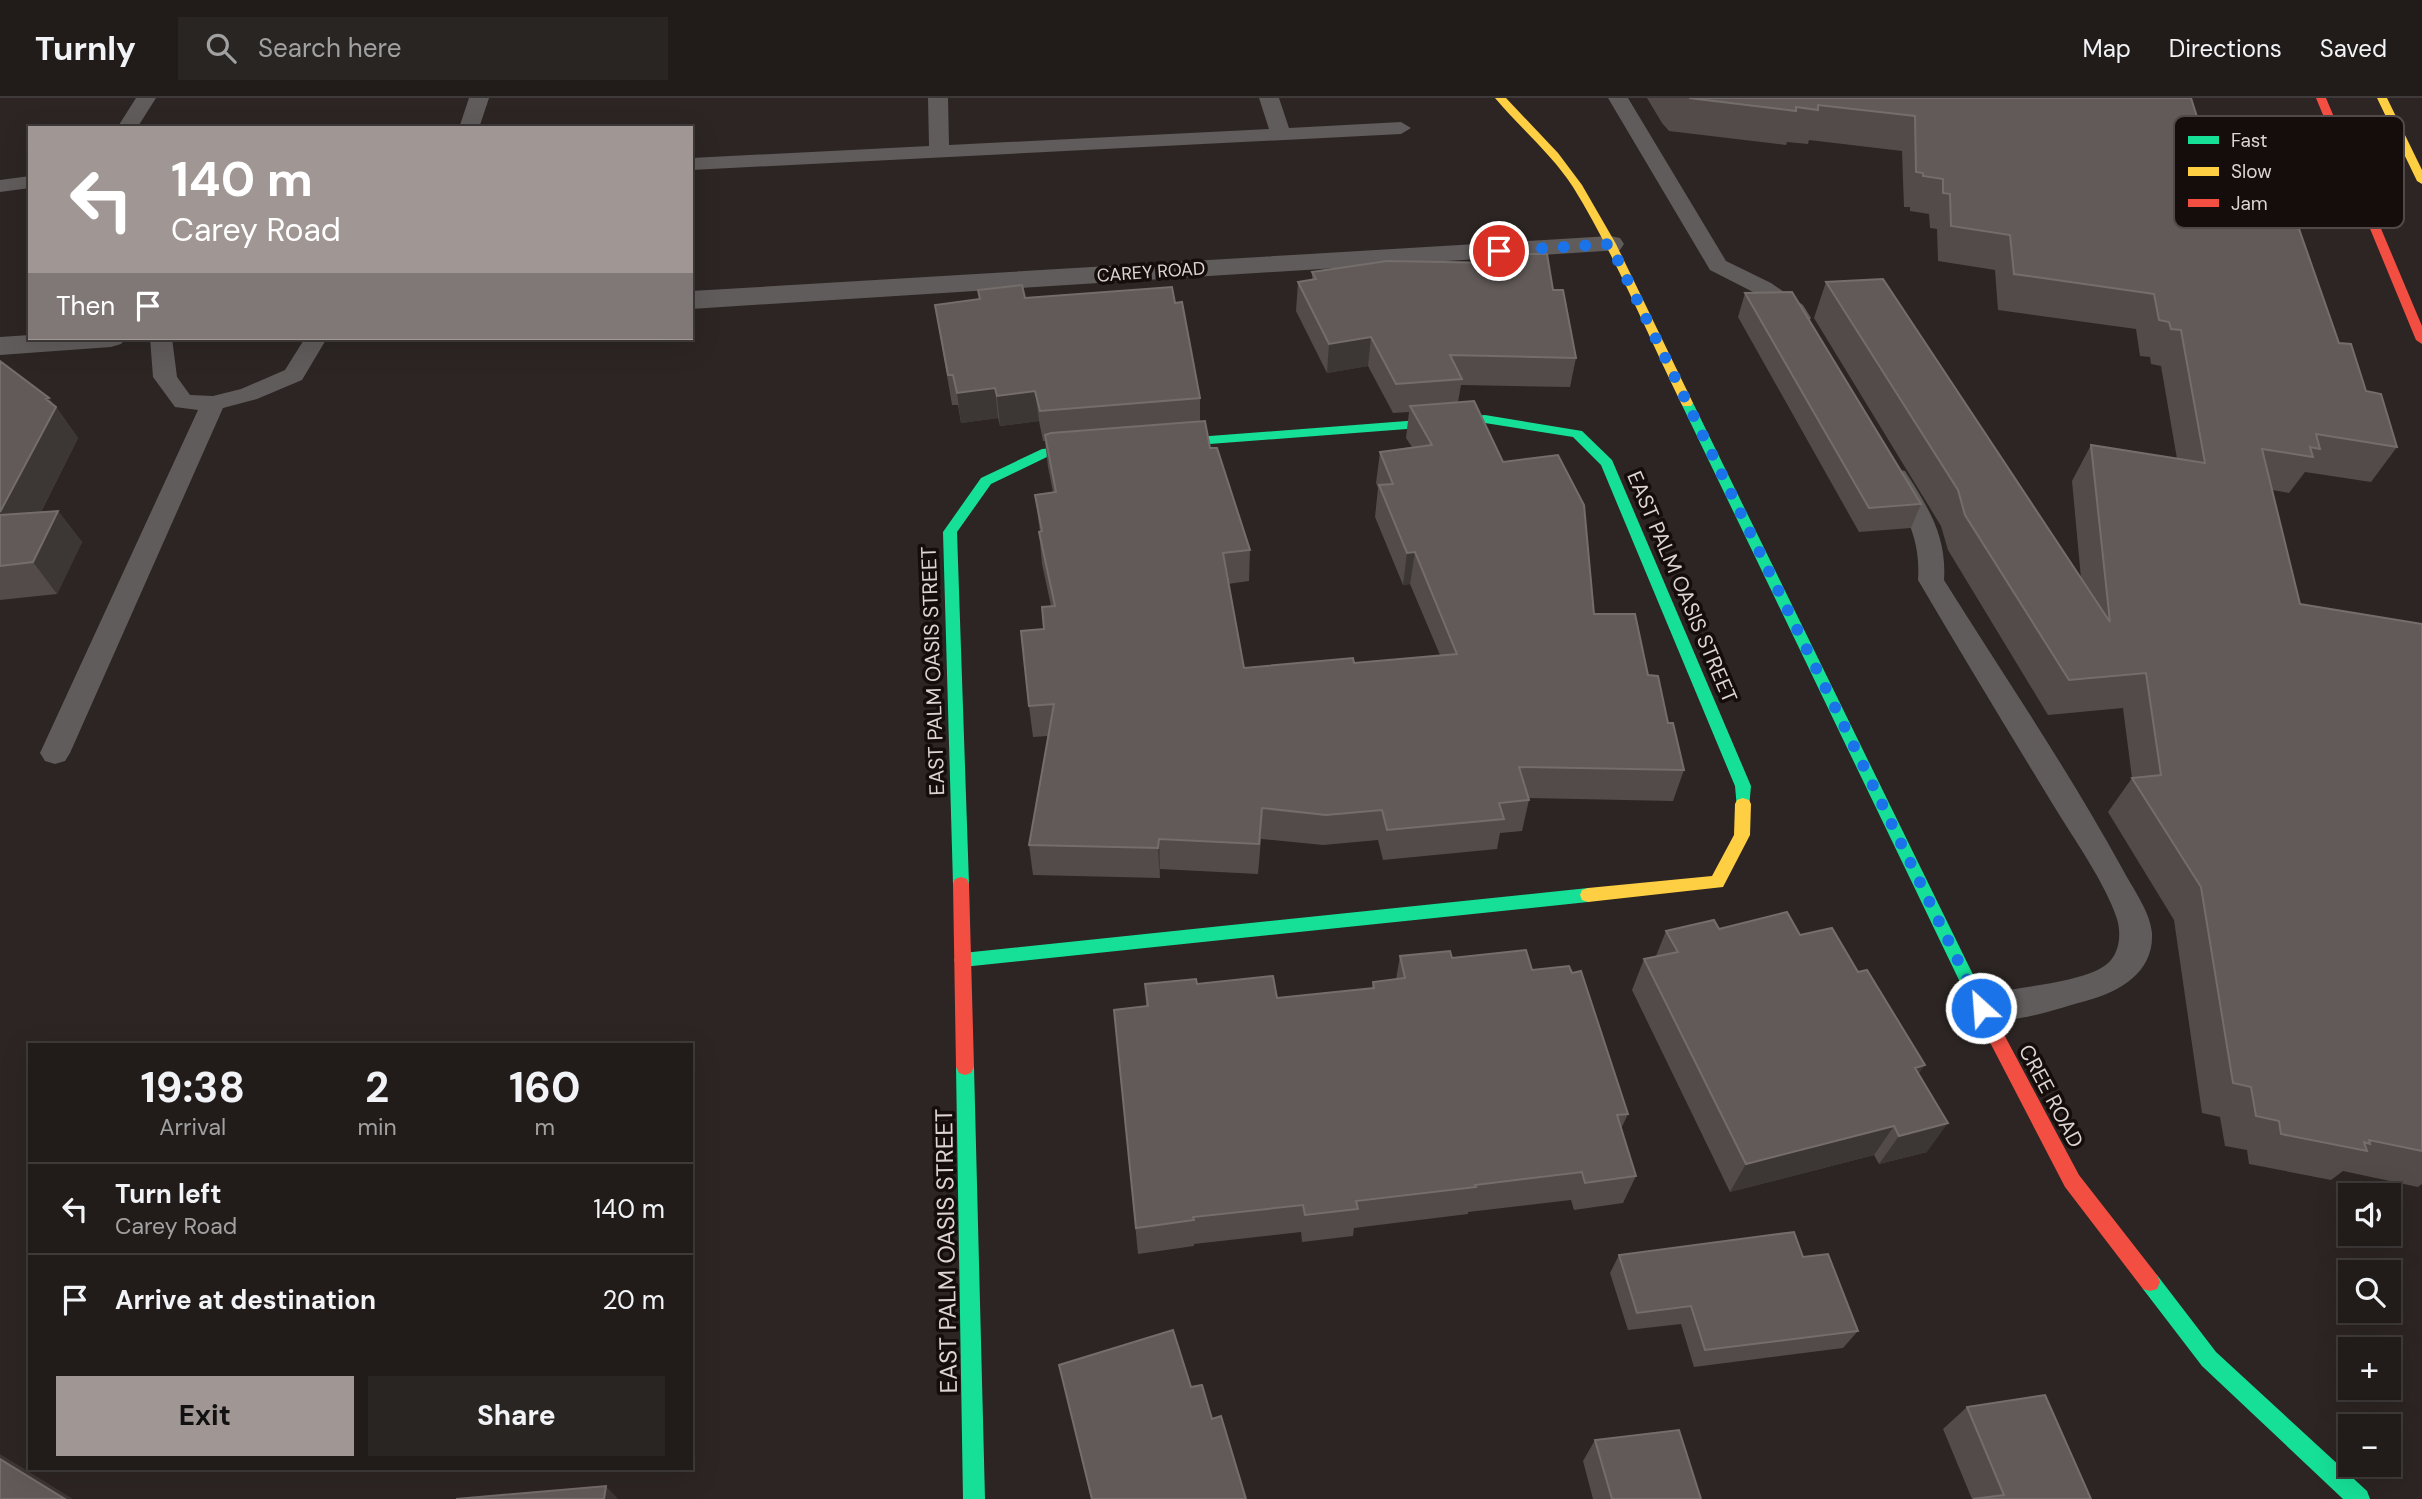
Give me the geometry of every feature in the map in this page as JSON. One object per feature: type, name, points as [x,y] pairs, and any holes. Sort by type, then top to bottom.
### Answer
[{"type":"street","name":"CREE ROAD","points":[[1500,98],[1554,155],[1577,185],[1610,244],[1981,1008],[2072,1181],[2209,1359],[2359,1499]]},
{"type":"street","points":[[2321,98],[2329,116]]},
{"type":"street","points":[[2382,98],[2391,116]]},
{"type":"street","points":[[2404,144],[2422,181]]},
{"type":"street","points":[[2375,228],[2422,340]]},
{"type":"street","name":"CAREY ROAD","points":[[693,300],[1610,244]]},
{"type":"street","points":[[0,345],[79,340]]},
{"type":"street","name":"EAST PALM OASIS STREET","points":[[963,960],[1717,882],[1742,835],[1743,786],[1607,463],[1577,434],[1485,419],[1142,445]]},
{"type":"street","name":"EAST PALM OASIS STREET","points":[[974,1499],[963,960],[950,531],[986,481],[1046,452],[1115,447]]},
{"type":"lane","points":[[128,126],[146,98]]},
{"type":"lane","points":[[470,126],[479,98]]},
{"type":"lane","points":[[939,98],[939,152]]},
{"type":"lane","points":[[1269,98],[1281,134]]},
{"type":"lane","points":[[1618,98],[1718,265],[1763,288],[1795,310],[1816,344]]},
{"type":"lane","points":[[693,164],[1401,128]]},
{"type":"lane","points":[[0,186],[28,182]]},
{"type":"lane","points":[[161,340],[165,377],[183,402],[213,403],[250,394],[294,374],[315,340]]},
{"type":"lane","points":[[55,753],[213,403]]},
{"type":"lane","points":[[1885,458],[1926,527],[1934,557],[1931,580],[2099,855],[2132,917],[2136,934],[2132,953],[2122,971],[2105,982],[2035,1001],[1981,1008]]},
{"type":"building","points":[[1689,98],[2191,98],[2197,116],[2174,116],[2174,228],[2299,228],[2339,343],[2351,344],[2366,391],[2381,394],[2397,447],[2316,434],[2320,449],[2310,447],[2313,457],[2262,449],[2300,604],[2422,624],[2422,1151],[2369,1140],[2370,1144],[2364,1142],[2367,1151],[2281,1134],[2279,1121],[2256,1116],[2251,1087],[2233,1083],[2201,887],[2132,778],[2161,775],[2146,673],[2069,680],[1965,515],[1958,490],[1826,282],[1883,279],[2110,622],[2091,445],[2205,463],[2181,330],[2171,329],[2169,322],[2159,320],[2154,294],[2014,274],[2010,235],[1951,226],[1950,194],[1943,193],[1943,179],[1923,176],[1923,173],[1916,172],[1915,116],[1818,105],[1818,110],[1796,107],[1796,111]]},
{"type":"building","points":[[1498,254],[1547,254],[1553,290],[1563,290],[1576,358],[1450,355],[1462,379],[1396,384],[1371,337],[1329,344],[1298,282],[1316,279],[1312,272],[1387,261],[1499,263]]},
{"type":"building","points":[[1022,285],[1025,298],[1172,287],[1175,303],[1182,302],[1200,398],[1040,411],[1035,391],[997,396],[995,388],[957,393],[953,375],[948,375],[935,305],[980,299],[978,290]]},
{"type":"building","points":[[1792,292],[1921,504],[1869,508],[1745,293]]},
{"type":"building","points":[[0,361],[49,398],[46,399],[56,407],[0,512]]},
{"type":"building","points":[[1474,401],[1503,462],[1558,455],[1584,505],[1594,614],[1635,614],[1648,675],[1658,676],[1668,723],[1673,723],[1684,770],[1519,767],[1529,800],[1499,803],[1504,819],[1387,830],[1382,810],[1326,815],[1262,808],[1259,844],[1159,839],[1158,848],[1029,845],[1054,704],[1029,706],[1021,631],[1044,629],[1042,607],[1055,606],[1039,532],[1042,531],[1035,495],[1056,492],[1045,435],[1205,421],[1210,448],[1217,448],[1250,550],[1223,553],[1244,668],[1353,658],[1354,663],[1457,654],[1415,552],[1407,553],[1379,485],[1393,484],[1380,452],[1432,445],[1410,406]]},
{"type":"building","points":[[58,511],[33,562],[0,566],[0,515]]},
{"type":"building","points":[[1787,912],[1800,935],[1832,928],[1858,972],[1867,970],[1925,1065],[1915,1068],[1948,1123],[1899,1136],[1894,1126],[1746,1164],[1644,959],[1678,952],[1666,931],[1714,920],[1719,929]]},
{"type":"building","points":[[1526,950],[1532,970],[1569,966],[1572,973],[1581,971],[1628,1114],[1617,1115],[1636,1176],[1585,1183],[1582,1172],[1356,1201],[1358,1209],[1305,1215],[1303,1205],[1193,1217],[1194,1220],[1136,1228],[1114,1010],[1148,1006],[1145,984],[1196,979],[1197,984],[1273,976],[1277,998],[1374,988],[1373,982],[1405,978],[1400,956],[1450,951],[1452,958]]},
{"type":"building","points":[[1794,1232],[1803,1257],[1828,1254],[1858,1331],[1705,1350],[1691,1306],[1637,1313],[1619,1255]]},
{"type":"building","points":[[1173,1330],[1191,1387],[1202,1385],[1212,1419],[1221,1416],[1246,1499],[1092,1499],[1059,1365]]},
{"type":"building","points":[[2045,1395],[2091,1499],[1973,1499],[2004,1495],[1967,1407]]},
{"type":"building","points":[[1679,1430],[1701,1499],[1612,1499],[1595,1440]]},
{"type":"building","points":[[0,1459],[65,1499],[0,1499]]},
{"type":"building","points":[[606,1486],[604,1499],[456,1499]]},
{"type":"traffic: fast","points":[[1687,403],[1977,1000]]},
{"type":"traffic: fast","points":[[1157,444],[1485,419],[1577,434],[1607,463],[1743,786],[1743,804]]},
{"type":"traffic: fast","points":[[961,884],[950,532],[986,481],[1047,452],[1097,448]]},
{"type":"traffic: fast","points":[[963,960],[1588,895]]},
{"type":"traffic: fast","points":[[965,1067],[974,1499]]},
{"type":"traffic: fast","points":[[2150,1282],[2209,1359],[2359,1499]]},
{"type":"traffic: slow","points":[[1500,98],[1554,155],[1577,185],[1610,244],[1687,403]]},
{"type":"traffic: slow","points":[[2382,98],[2391,116]]},
{"type":"traffic: slow","points":[[2404,144],[2422,181]]},
{"type":"traffic: slow","points":[[1588,895],[1717,882],[1742,835],[1743,804]]},
{"type":"traffic: jam","points":[[2321,98],[2329,116]]},
{"type":"traffic: jam","points":[[2375,228],[2422,340]]},
{"type":"traffic: jam","points":[[961,884],[965,1067]]},
{"type":"traffic: jam","points":[[1977,1000],[2072,1181],[2150,1282]]},
{"type":"route","points":[[1499,251],[1610,244],[1981,1008]]}]
